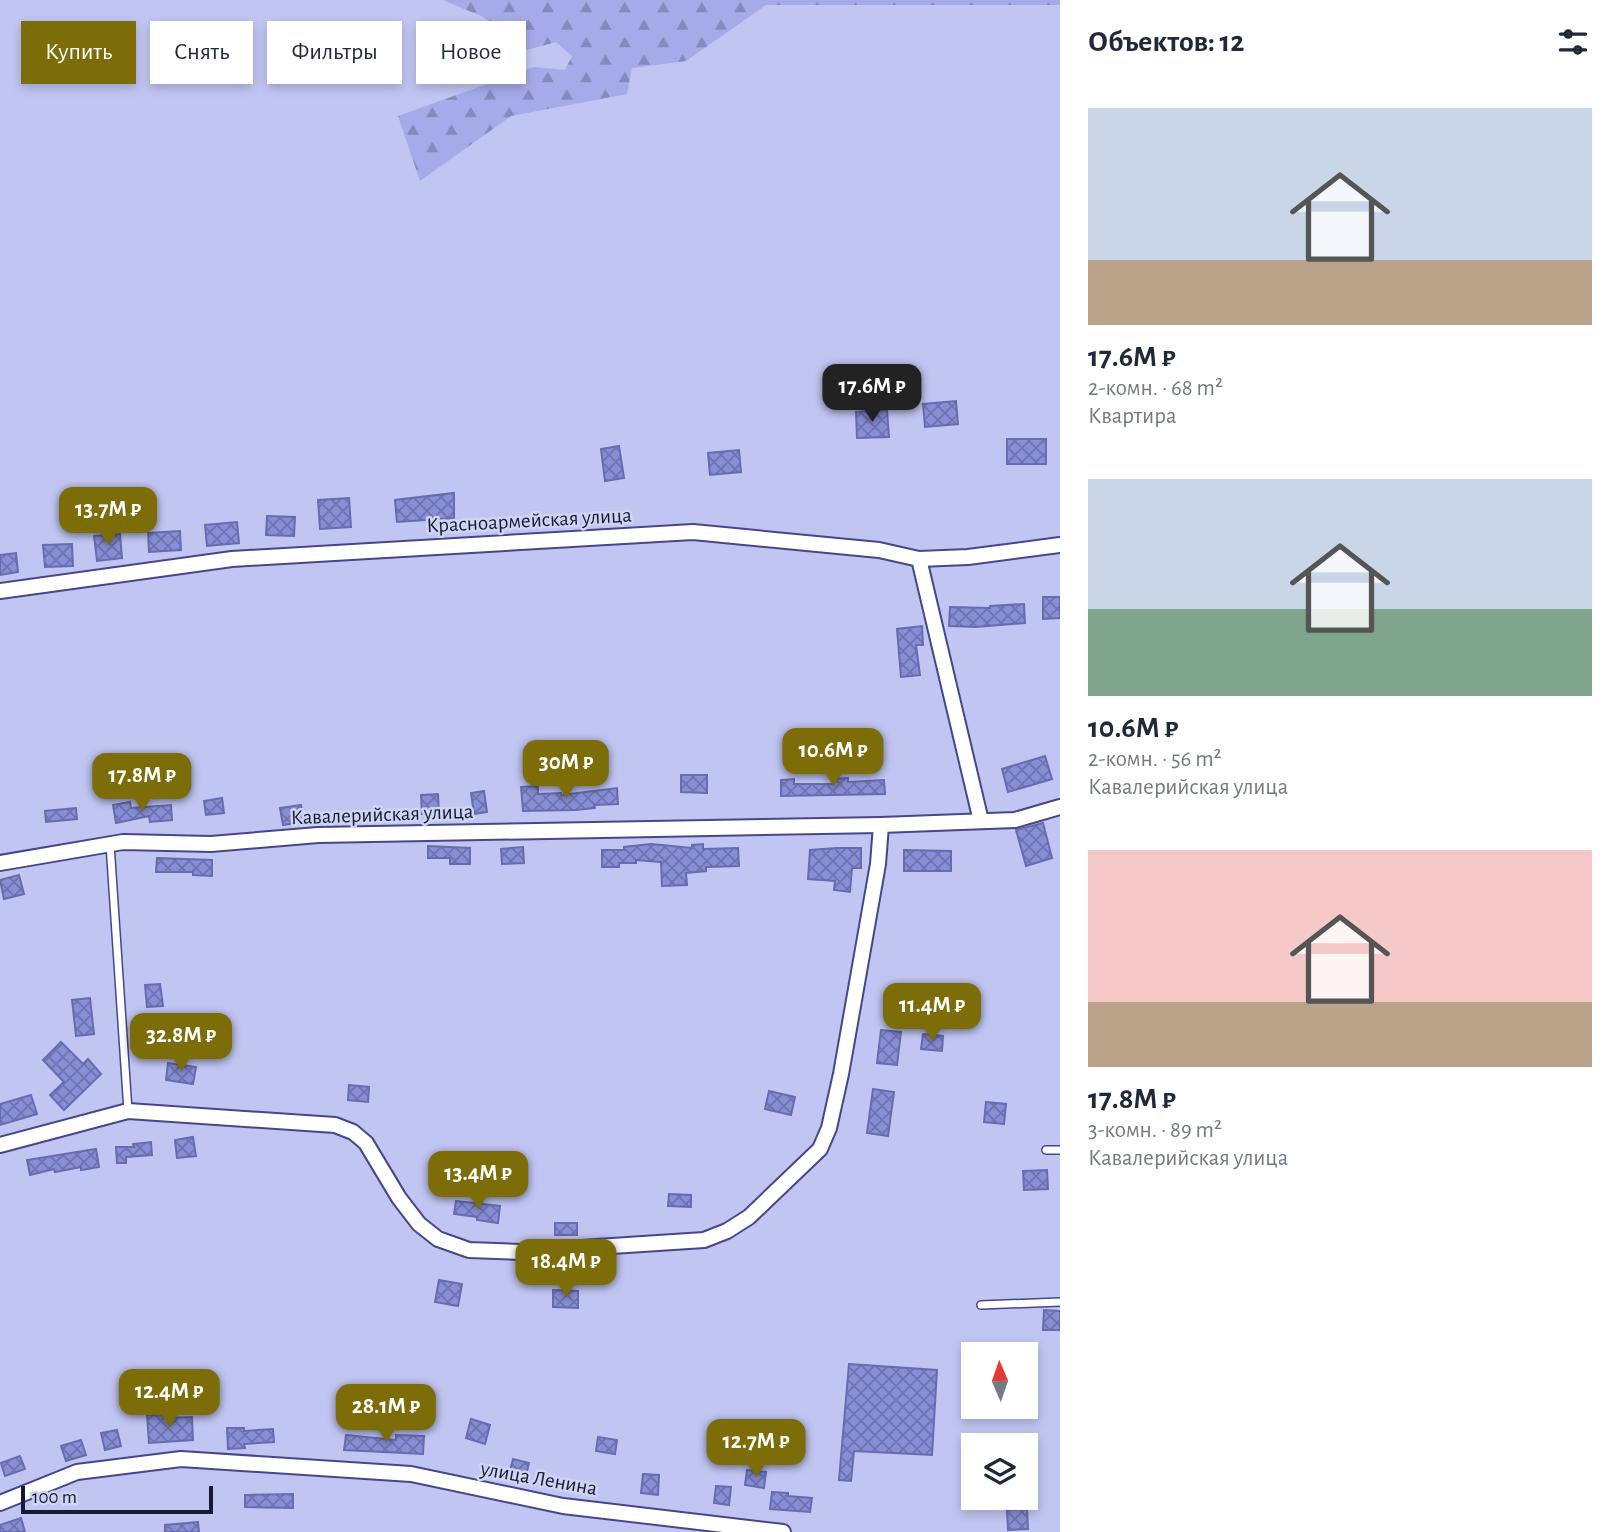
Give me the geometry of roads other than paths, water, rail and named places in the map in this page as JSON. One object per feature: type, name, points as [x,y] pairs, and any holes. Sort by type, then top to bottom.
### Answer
[{"type":"street","name":"Красноармейская улица","points":[[0,591],[232,559],[693,531],[879,550],[919,559],[968,557],[1060,545]]},
{"type":"street","points":[[919,559],[981,821]]},
{"type":"street","name":"Кавалерийская улица","points":[[0,863],[123,842],[211,844],[332,835],[1015,820],[1060,807]]},
{"type":"street","points":[[0,1145],[128,1111],[335,1125],[354,1132],[366,1143],[399,1198],[419,1224],[438,1239],[469,1250],[520,1252],[704,1240],[727,1231],[749,1217],[820,1150],[829,1128],[841,1074],[878,864],[881,825]]},
{"type":"street","name":"улица Ленина","points":[[0,1503],[77,1472],[181,1460],[411,1474],[563,1506],[783,1532]]},
{"type":"lane","points":[[110,844],[128,1111]]},
{"type":"lane","points":[[1046,1150],[1060,1150]]},
{"type":"lane","points":[[982,1305],[1060,1302]]}]
